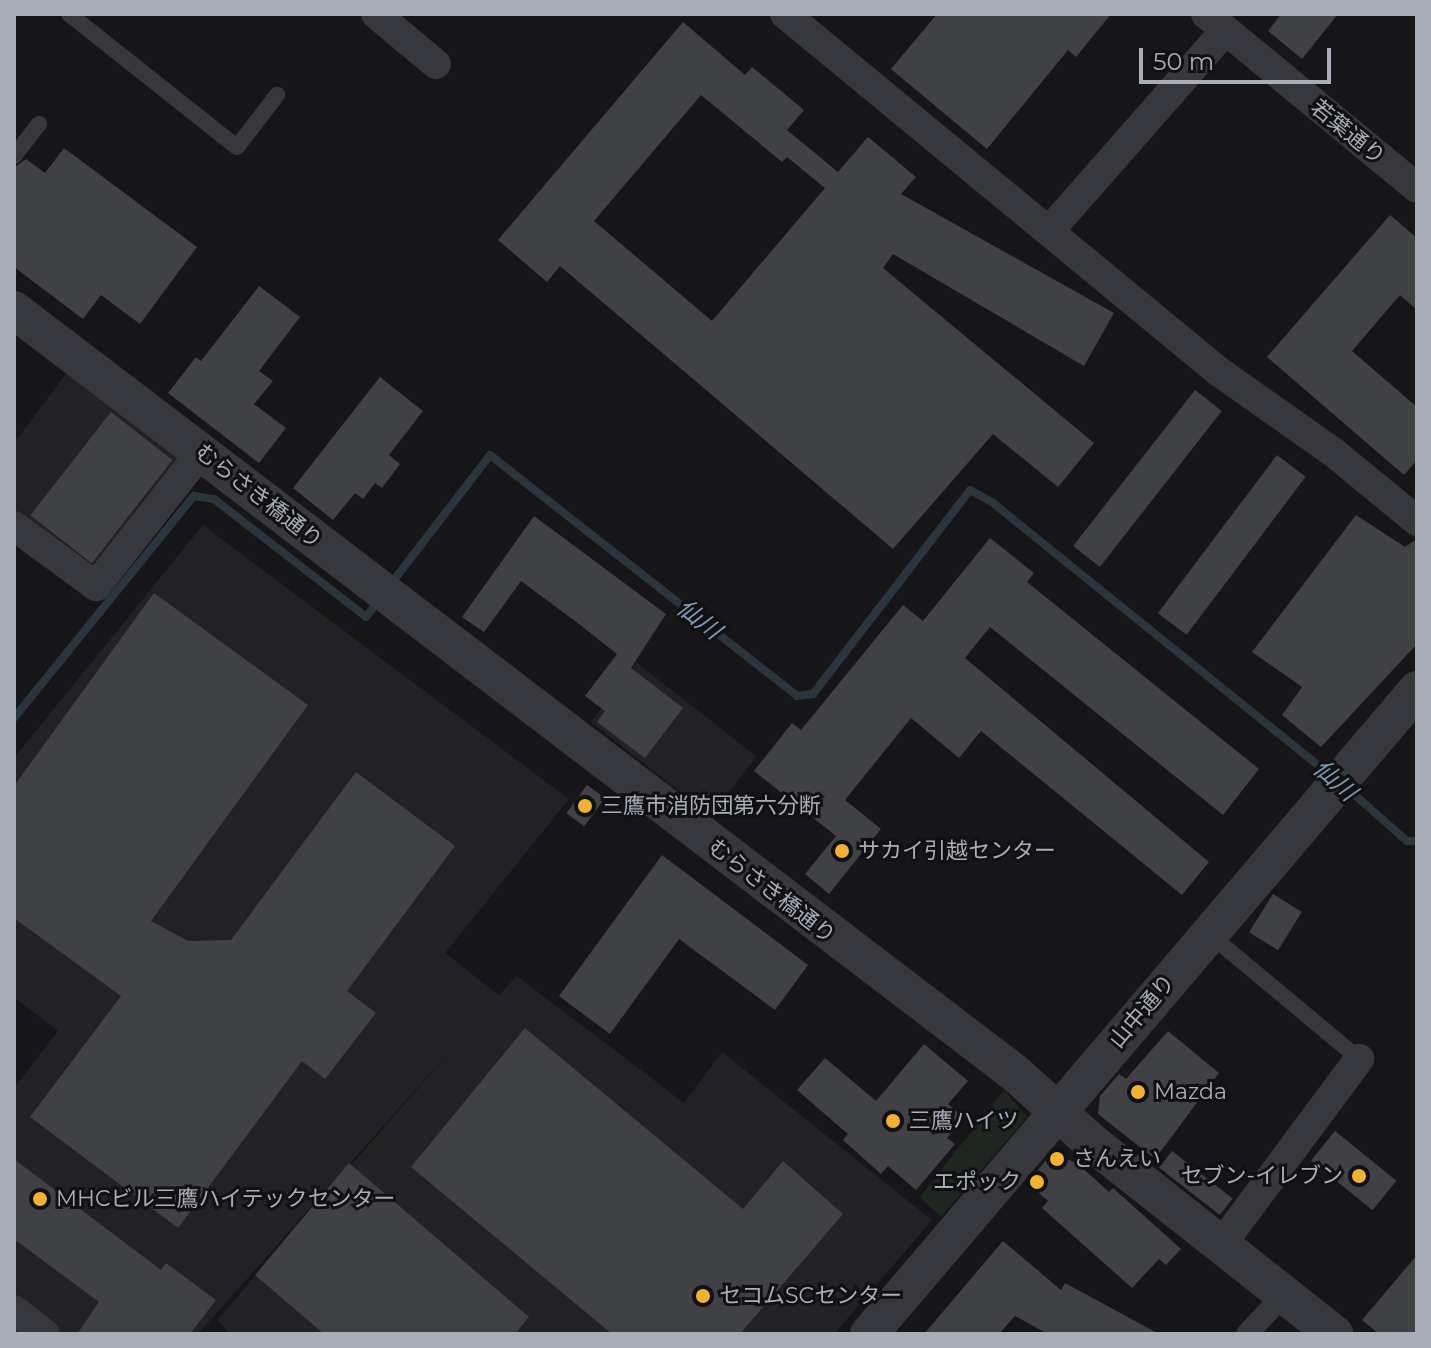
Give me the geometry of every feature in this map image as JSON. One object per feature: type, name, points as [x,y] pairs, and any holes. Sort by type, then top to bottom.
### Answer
[{"type":"street","points":[[376,14],[436,64]]},
{"type":"street","points":[[785,14],[1218,371],[1333,452],[1417,521]]},
{"type":"street","points":[[1050,230],[1216,22]]},
{"type":"street","name":"若葉通り","points":[[1216,22],[1417,188]]},
{"type":"street","name":"むらさき橋通り","points":[[14,310],[1015,1073],[1057,1112],[1334,1334]]},
{"type":"street","points":[[14,526],[96,586],[202,451]]},
{"type":"street","name":"山中通り","points":[[869,1334],[1336,781],[1417,690]]},
{"type":"street","points":[[1221,1245],[1359,1059]]},
{"type":"street","points":[[1247,1334],[1271,1308]]},
{"type":"street","points":[[14,1310],[45,1334]]},
{"type":"lane","points":[[69,14],[237,147],[277,95]]},
{"type":"lane","points":[[14,156],[39,124]]},
{"type":"lane","points":[[1208,933],[1359,1059]]},
{"type":"shaded area","points":[[68,371],[187,457],[100,573],[14,511],[14,443]]},
{"type":"shaded area","points":[[203,525],[569,799],[445,953],[499,995],[517,976],[684,1103],[722,1052],[932,1220],[834,1334],[231,1334],[217,1320],[458,1042],[198,1334],[14,1334],[14,1088],[58,1031],[14,997],[14,758]]},
{"type":"shaded area","points":[[637,663],[757,757],[711,816],[591,722]]},
{"type":"shaded area","points":[[1004,1090],[1027,1117],[941,1217],[920,1197]]},
{"type":"building","points":[[937,14],[1111,14],[1076,57],[1068,50],[987,149],[891,69]]},
{"type":"building","points":[[1281,14],[1338,14],[1302,59],[1268,31]]},
{"type":"building","points":[[683,22],[745,75],[752,67],[804,110],[787,130],[838,172],[868,137],[916,177],[901,194],[1114,313],[1084,366],[893,254],[883,268],[1094,443],[1058,487],[993,434],[893,549],[560,266],[547,282],[498,240]],"holes":[[[701,95],[782,162],[787,157],[825,188],[712,321],[594,221]]]},
{"type":"building","points":[[64,148],[197,247],[140,324],[101,295],[83,319],[14,267],[14,168],[26,159],[45,173]]},
{"type":"building","points":[[1390,215],[1417,238],[1417,310],[1400,295],[1352,351],[1417,407],[1417,460],[1404,475],[1267,357]]},
{"type":"building","points":[[259,286],[300,317],[259,371],[273,381],[254,404],[286,428],[259,463],[168,393],[196,357],[201,361]]},
{"type":"building","points":[[380,377],[423,411],[389,455],[400,464],[382,488],[375,483],[363,499],[355,493],[333,520],[293,488]]},
{"type":"building","points":[[1195,390],[1222,411],[1100,567],[1073,546]]},
{"type":"building","points":[[111,412],[172,460],[92,563],[30,515]]},
{"type":"building","points":[[1277,455],[1306,477],[1187,635],[1158,613]]},
{"type":"building","points":[[1356,515],[1405,547],[1417,539],[1417,644],[1321,747],[1282,715],[1302,687],[1252,652]]},
{"type":"building","points":[[534,516],[666,614],[631,668],[683,708],[645,758],[597,722],[605,711],[585,696],[617,654],[579,624],[521,581],[484,632],[462,617]]},
{"type":"building","points":[[990,538],[1034,573],[1027,582],[1259,769],[1223,815],[990,627],[965,658],[1209,862],[1182,895],[981,731],[959,758],[911,718],[845,800],[881,829],[829,894],[805,874],[836,836],[754,771],[792,723],[801,730],[903,605],[923,621]]},
{"type":"building","points":[[154,593],[308,705],[151,921],[188,941],[231,940],[356,772],[455,846],[347,991],[376,1013],[325,1079],[302,1061],[178,1228],[30,1117],[121,996],[14,918],[14,786]]},
{"type":"building","name":"三鷹市消防団第六分断","points":[[587,785],[605,798],[584,826],[566,813]]},
{"type":"building","points":[[662,855],[808,965],[775,1010],[679,939],[610,1034],[559,996]]},
{"type":"building","points":[[1273,894],[1302,912],[1278,950],[1249,932]]},
{"type":"building","points":[[525,1028],[743,1209],[783,1161],[843,1214],[740,1334],[612,1334],[411,1167]]},
{"type":"building","points":[[1168,1031],[1219,1073],[1155,1159],[1098,1114],[1100,1096],[1119,1074],[1126,1079]]},
{"type":"building","points":[[924,1044],[968,1081],[948,1104],[964,1118],[947,1138],[955,1144],[916,1190],[888,1166],[881,1174],[843,1140],[848,1134],[797,1090],[825,1058],[876,1101]]},
{"type":"building","points":[[1335,1131],[1396,1181],[1372,1210],[1311,1161]]},
{"type":"building","points":[[1172,1151],[1233,1198],[1220,1215],[1159,1168]]},
{"type":"building","points":[[1053,1152],[1078,1164],[1109,1192],[1113,1188],[1181,1249],[1166,1265],[1159,1259],[1132,1288],[1042,1208],[1048,1201],[1027,1183]]},
{"type":"building","name":"MHCビル三鷹ハイテックセンター","points":[[14,1159],[161,1270],[166,1263],[216,1300],[190,1334],[77,1334],[99,1302],[14,1239]]},
{"type":"building","points":[[349,1163],[529,1317],[515,1334],[324,1334],[255,1275]]},
{"type":"building","points":[[1003,1241],[1061,1290],[1065,1283],[1159,1334],[1048,1334],[1015,1316],[999,1334],[924,1334]]},
{"type":"building","points":[[1417,1255],[1417,1334],[1379,1334],[1362,1320]]},
{"type":"waterway","name":"仙川","points":[[390,585],[490,455],[797,696],[813,694],[970,490],[993,503],[1330,775]]},
{"type":"waterway","name":"仙川","points":[[14,718],[194,496],[214,499],[366,617],[380,599]]},
{"type":"waterway","name":"仙川","points":[[1347,788],[1407,841],[1417,841]]},
{"type":"place","name":"三鷹市消防団第六分断","points":[[585,806]]},
{"type":"place","name":"サカイ引越センター","points":[[842,851]]},
{"type":"place","name":"Mazda","points":[[1138,1092]]},
{"type":"place","name":"三鷹ハイツ","points":[[893,1121]]},
{"type":"place","name":"さんえい","points":[[1057,1159]]},
{"type":"place","name":"セブン-イレブン","points":[[1359,1176]]},
{"type":"place","name":"エポック","points":[[1037,1182]]},
{"type":"place","name":"MHCビル三鷹ハイテックセンター","points":[[40,1199]]},
{"type":"place","name":"セコムSCセンター","points":[[703,1296]]}]
